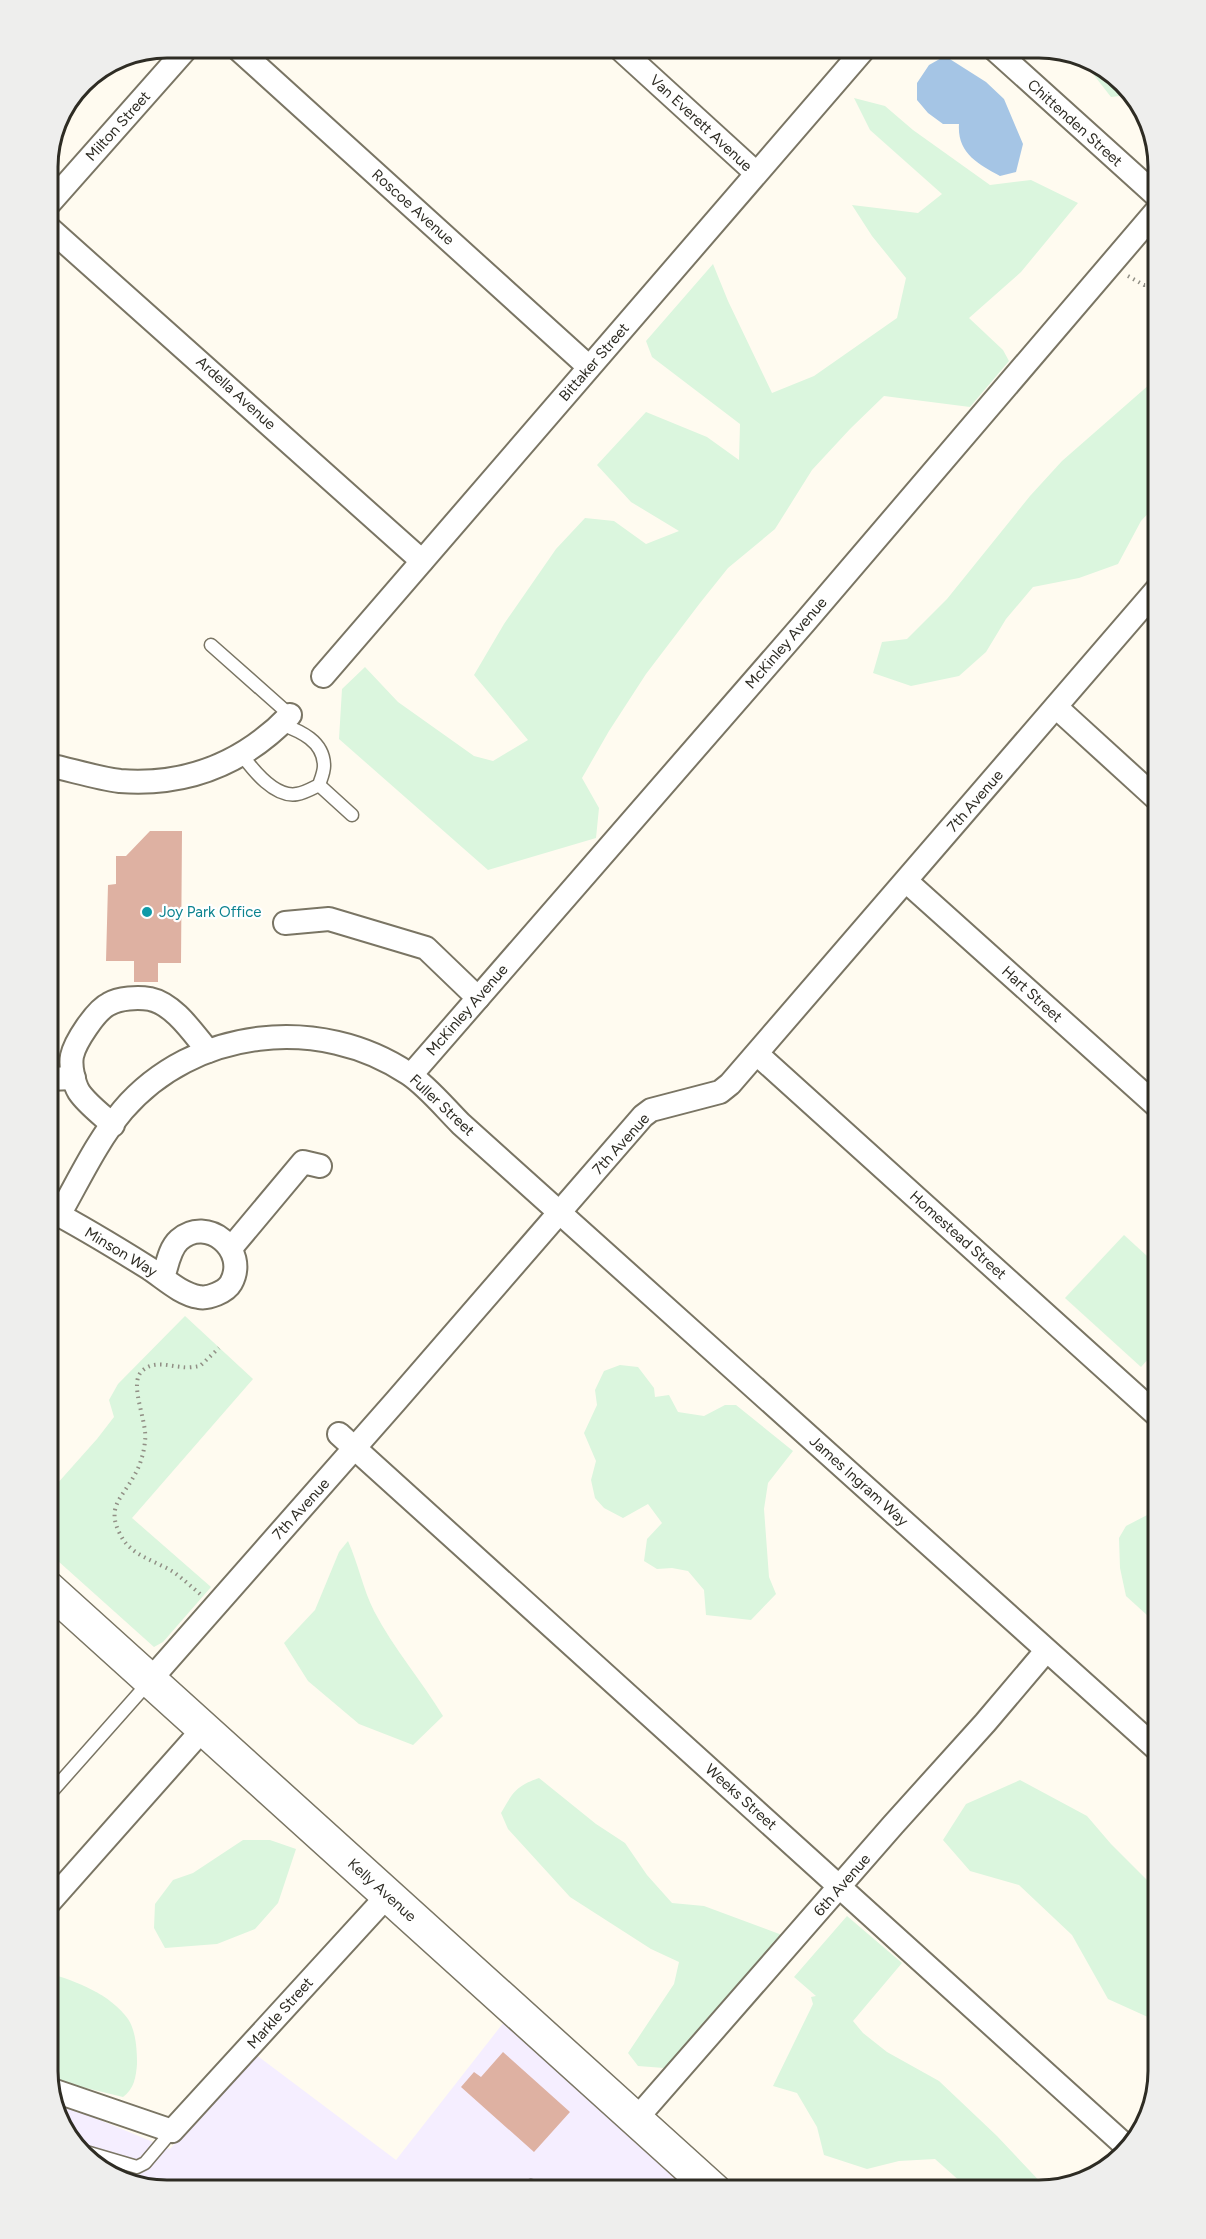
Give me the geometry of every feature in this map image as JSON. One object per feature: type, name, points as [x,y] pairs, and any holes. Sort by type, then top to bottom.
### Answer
[{"type":"main road","name":"Kelly Avenue","points":[[58,1597],[703,2180]]},
{"type":"street","name":"Milton Street","points":[[59,193],[178,58]]},
{"type":"street","name":"Roscoe Avenue","points":[[248,58],[589,367]]},
{"type":"street","name":"Van Everett Avenue","points":[[631,59],[756,173]]},
{"type":"street","name":"Bittaker Street","points":[[323,676],[856,59]]},
{"type":"street","name":"Chittenden Street","points":[[1005,59],[1148,187]]},
{"type":"street","name":"McKinley Avenue","points":[[411,1075],[1148,221]]},
{"type":"street","name":"Ardella Avenue","points":[[59,237],[422,561]]},
{"type":"street","name":"7th Avenue","points":[[151,1679],[347,1441],[559,1213],[643,1116],[651,1110],[720,1092],[730,1084],[1148,600]]},
{"type":"street","points":[[1056,706],[1148,791]]},
{"type":"street","points":[[59,768],[102,778],[156,781],[195,774],[242,755],[268,737],[285,719]]},
{"type":"street","name":"Hart Street","points":[[906,881],[1148,1098]]},
{"type":"street","points":[[285,923],[329,918],[426,948],[478,998]]},
{"type":"street","points":[[113,1125],[79,1092],[71,1057],[86,1028],[108,1004],[127,999],[151,999],[167,1008],[186,1024],[208,1051]]},
{"type":"street","name":"Fuller Street","points":[[58,1204],[123,1110],[151,1083],[191,1057],[241,1040],[295,1037],[321,1040],[369,1053],[411,1075],[559,1213]]},
{"type":"street","name":"Homestead Street","points":[[757,1054],[1148,1407]]},
{"type":"street","points":[[59,1079],[74,1078]]},
{"type":"street","points":[[231,1248],[303,1162],[320,1166]]},
{"type":"street","name":"James Ingram Way","points":[[559,1213],[610,1256],[1148,1741]]},
{"type":"street","name":"Minson Way","points":[[58,1215],[175,1286],[200,1297],[224,1291],[231,1283],[236,1263],[231,1248],[220,1237],[207,1232],[190,1234],[178,1240],[171,1252],[163,1278]]},
{"type":"street","name":"Weeks Street","points":[[347,1441],[1121,2142]]},
{"type":"street","name":"6th Avenue","points":[[637,2118],[1046,1651]]},
{"type":"street","points":[[58,1893],[204,1728]]},
{"type":"street","name":"Markle Street","points":[[172,2131],[388,1895]]},
{"type":"street","points":[[61,2093],[172,2131]]},
{"type":"lane","points":[[211,645],[285,719],[319,747],[324,765],[319,785]]},
{"type":"lane","points":[[242,755],[256,774],[275,789],[296,795],[319,785]]},
{"type":"lane","points":[[319,785],[352,814]]},
{"type":"lane","points":[[58,1784],[151,1679]]},
{"type":"lane","points":[[102,2158],[137,2167],[145,2163],[172,2131]]},
{"type":"path","points":[[1126,275],[1148,285]]},
{"type":"path","points":[[203,1596],[174,1572],[134,1550],[121,1537],[114,1515],[117,1501],[135,1475],[146,1440],[136,1378],[142,1370],[152,1365],[200,1366],[219,1348]]},
{"type":"shaded area","points":[[504,2022],[679,2180],[160,2180],[132,2175],[107,2162],[77,2132],[64,2105],[170,2149],[255,2054],[396,2160]]},
{"type":"green space","points":[[1092,73],[1121,96],[1111,97]]},
{"type":"green space","points":[[854,98],[885,106],[913,130],[990,185],[1031,180],[1078,203],[1021,272],[969,318],[1003,350],[1009,361],[970,407],[884,396],[850,429],[812,470],[775,529],[728,568],[700,603],[646,674],[609,731],[582,778],[599,808],[596,838],[488,870],[339,739],[342,689],[365,667],[398,702],[474,756],[493,761],[528,740],[474,675],[504,624],[556,549],[585,518],[614,521],[646,544],[679,531],[631,502],[597,465],[646,412],[707,437],[739,460],[740,424],[652,357],[646,341],[713,264],[772,393],[814,376],[897,318],[906,278],[872,236],[852,205],[918,213],[942,194],[870,130]]},
{"type":"green space","points":[[1148,386],[1148,514],[1141,521],[1118,564],[1079,578],[1033,587],[1006,619],[986,652],[959,676],[911,686],[873,673],[882,642],[907,639],[947,599],[1030,496],[1062,461]]},
{"type":"green space","points":[[1124,1235],[1148,1257],[1148,1359],[1141,1367],[1065,1298]]},
{"type":"green space","points":[[185,1316],[253,1379],[132,1518],[211,1587],[163,1642],[154,1647],[58,1561],[58,1482],[114,1417],[109,1400],[118,1384]]},
{"type":"green space","points":[[620,1365],[638,1367],[654,1388],[655,1397],[669,1395],[678,1412],[704,1416],[725,1405],[736,1405],[793,1451],[768,1483],[764,1509],[769,1577],[776,1594],[751,1620],[706,1615],[704,1590],[688,1571],[672,1568],[657,1569],[644,1561],[647,1539],[662,1523],[648,1504],[623,1518],[604,1508],[595,1498],[591,1480],[596,1461],[584,1433],[597,1405],[595,1390],[604,1371]]},
{"type":"green space","points":[[1148,1515],[1148,1616],[1126,1596],[1120,1568],[1119,1538],[1126,1526]]},
{"type":"green space","points":[[348,1541],[374,1611],[443,1716],[413,1745],[359,1724],[308,1681],[284,1643],[315,1610],[339,1552]]},
{"type":"green space","points":[[539,1778],[596,1824],[625,1843],[647,1875],[672,1903],[704,1906],[782,1935],[747,1983],[664,2068],[638,2066],[628,2053],[674,1984],[679,1962],[651,1949],[570,1897],[508,1829],[501,1813],[520,1787]]},
{"type":"green space","points":[[1020,1780],[1087,1816],[1148,1881],[1148,2017],[1108,1999],[1072,1935],[1019,1885],[970,1871],[943,1840],[966,1804]]},
{"type":"green space","points":[[243,1840],[270,1840],[296,1849],[278,1903],[255,1929],[217,1944],[165,1948],[154,1928],[155,1904],[173,1880],[193,1873]]},
{"type":"green space","points":[[847,1916],[902,1963],[853,2021],[863,2033],[887,2052],[939,2081],[997,2136],[1039,2180],[959,2180],[935,2159],[899,2161],[867,2169],[824,2155],[817,2127],[797,2093],[773,2086],[813,2004],[811,1997],[816,1996],[794,1977]]},
{"type":"green space","points":[[58,1976],[81,1984],[112,2002],[131,2024],[136,2047],[136,2074],[130,2090],[123,2097],[59,2081]]},
{"type":"water","points":[[940,59],[950,59],[986,82],[1004,99],[1023,144],[1016,172],[1000,176],[977,162],[961,143],[959,124],[943,124],[928,113],[917,100],[917,83],[929,65]]},
{"type":"building","name":"Joy Park Office","points":[[150,831],[182,831],[181,963],[158,963],[158,982],[134,982],[134,961],[106,961],[108,885],[116,884],[116,856],[126,856]]},
{"type":"building","points":[[503,2052],[570,2112],[534,2152],[461,2087],[474,2072],[481,2077]]},
{"type":"place","name":"Joy Park Office","points":[[147,912]]}]
